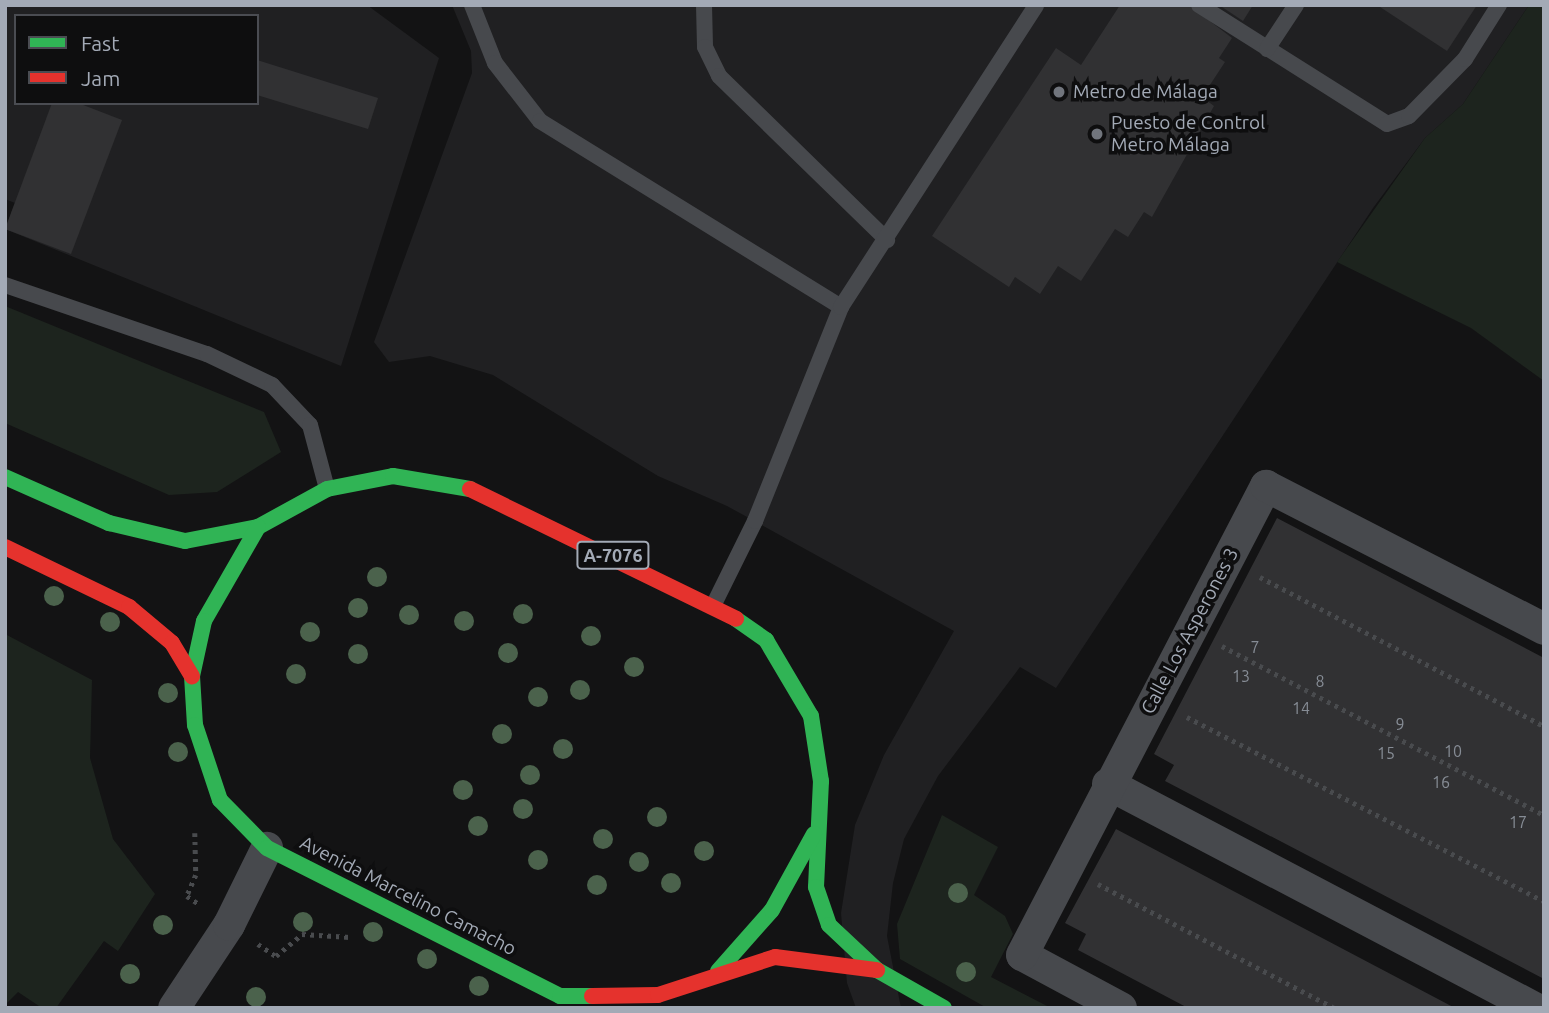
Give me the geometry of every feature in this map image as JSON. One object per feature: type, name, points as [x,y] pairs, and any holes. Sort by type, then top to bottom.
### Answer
[{"type":"main road","name":"Avenida Marcelino Camacho","points":[[5,477],[109,523],[186,541],[258,527],[327,489],[393,476],[483,491],[714,604],[766,640],[811,716],[821,781],[814,834],[816,887],[829,925],[877,970],[944,1008]]},
{"type":"main road","name":"Avenida Marcelino Camacho","points":[[258,527],[210,609],[192,676],[195,724],[220,800],[267,848],[571,1002],[658,995],[718,971],[813,957],[877,970]]},
{"type":"main road","name":"Avenida Marcelino Camacho","points":[[5,547],[129,607],[172,643],[192,676]]},
{"type":"main road","name":"Avenida Marcelino Camacho","points":[[718,971],[772,910],[814,834]]},
{"type":"street","name":"Calle Los Asperones 3","points":[[1121,1008],[1022,955],[1108,784],[1229,561],[1266,486],[1544,629]]},
{"type":"street","points":[[1108,784],[1535,1008]]},
{"type":"street","points":[[174,1008],[229,925],[267,848]]},
{"type":"lane","points":[[472,5],[495,63],[540,121],[841,307]]},
{"type":"lane","points":[[704,5],[705,47],[719,76],[887,240]]},
{"type":"lane","points":[[714,604],[755,521],[841,307],[887,240],[1037,5]]},
{"type":"lane","points":[[1199,5],[1387,124],[1409,116],[1465,58],[1499,5]]},
{"type":"lane","points":[[1267,49],[1296,5]]},
{"type":"lane","points":[[5,285],[207,354],[272,385],[310,425],[327,489]]},
{"type":"path","points":[[1229,561],[1544,726]]},
{"type":"path","points":[[1190,630],[1544,815]]},
{"type":"path","points":[[1153,699],[1544,901]]},
{"type":"path","points":[[1066,867],[1334,1008]]},
{"type":"shaded area","points":[[5,5],[367,5],[439,58],[341,366],[5,229],[15,203],[5,199]]},
{"type":"shaded area","points":[[452,5],[1529,5],[1463,104],[1425,138],[1373,208],[1056,688],[1020,667],[938,776],[904,839],[893,883],[887,936],[901,1008],[856,1008],[847,983],[841,913],[855,825],[884,755],[954,631],[727,506],[658,476],[493,375],[430,356],[389,362],[374,342],[472,73],[471,51]]},
{"type":"shaded area","points":[[1529,5],[1544,5],[1544,381],[1471,328],[1337,262],[1425,138],[1463,104]]},
{"type":"shaded area","points":[[5,306],[264,412],[281,452],[217,492],[169,495],[5,423]]},
{"type":"shaded area","points":[[5,634],[92,680],[90,758],[113,839],[155,894],[118,951],[104,941],[56,1008],[42,1008],[18,992],[5,1005]]},
{"type":"shaded area","points":[[942,815],[998,847],[974,895],[1005,916],[1013,934],[991,977],[1051,1008],[987,1008],[900,959],[897,924]]},
{"type":"building","name":"Puesto de Control Metro Málaga","points":[[1120,5],[1189,5],[1232,38],[1219,58],[1225,62],[1202,97],[1214,106],[1152,217],[1144,212],[1128,237],[1115,229],[1081,281],[1058,266],[1040,294],[1015,277],[1009,287],[932,236],[1056,48],[1081,65]]},
{"type":"building","points":[[1219,5],[1253,5],[1243,21]]},
{"type":"building","points":[[1377,5],[1477,5],[1447,51]]},
{"type":"building","points":[[259,61],[378,98],[368,129],[259,96]]},
{"type":"building","points":[[51,105],[83,105],[122,120],[71,254],[5,229]]},
{"type":"building","points":[[1277,518],[1544,658],[1544,979],[1165,781],[1174,765],[1154,754]]},
{"type":"building","points":[[1116,829],[1455,1008],[1188,1008],[1078,950],[1086,934],[1065,923]]},
{"type":"traffic: fast","points":[[5,477],[109,523],[185,541],[258,527],[327,489],[393,476],[470,489]]},
{"type":"traffic: fast","points":[[258,527],[204,621],[192,676],[195,725],[220,800],[267,848],[560,996],[592,996]]},
{"type":"traffic: fast","points":[[736,619],[766,640],[811,716],[821,781],[816,887],[829,925],[877,970],[944,1008]]},
{"type":"traffic: fast","points":[[718,971],[772,910],[814,834]]},
{"type":"traffic: jam","points":[[470,489],[736,619]]},
{"type":"traffic: jam","points":[[5,547],[129,607],[172,643],[192,676]]},
{"type":"traffic: jam","points":[[592,996],[658,995],[775,957],[877,970]]},
{"type":"place","name":"Metro de Málaga","points":[[1059,92]]},
{"type":"place","name":"Puesto de Control Metro Málaga","points":[[1097,134]]}]
